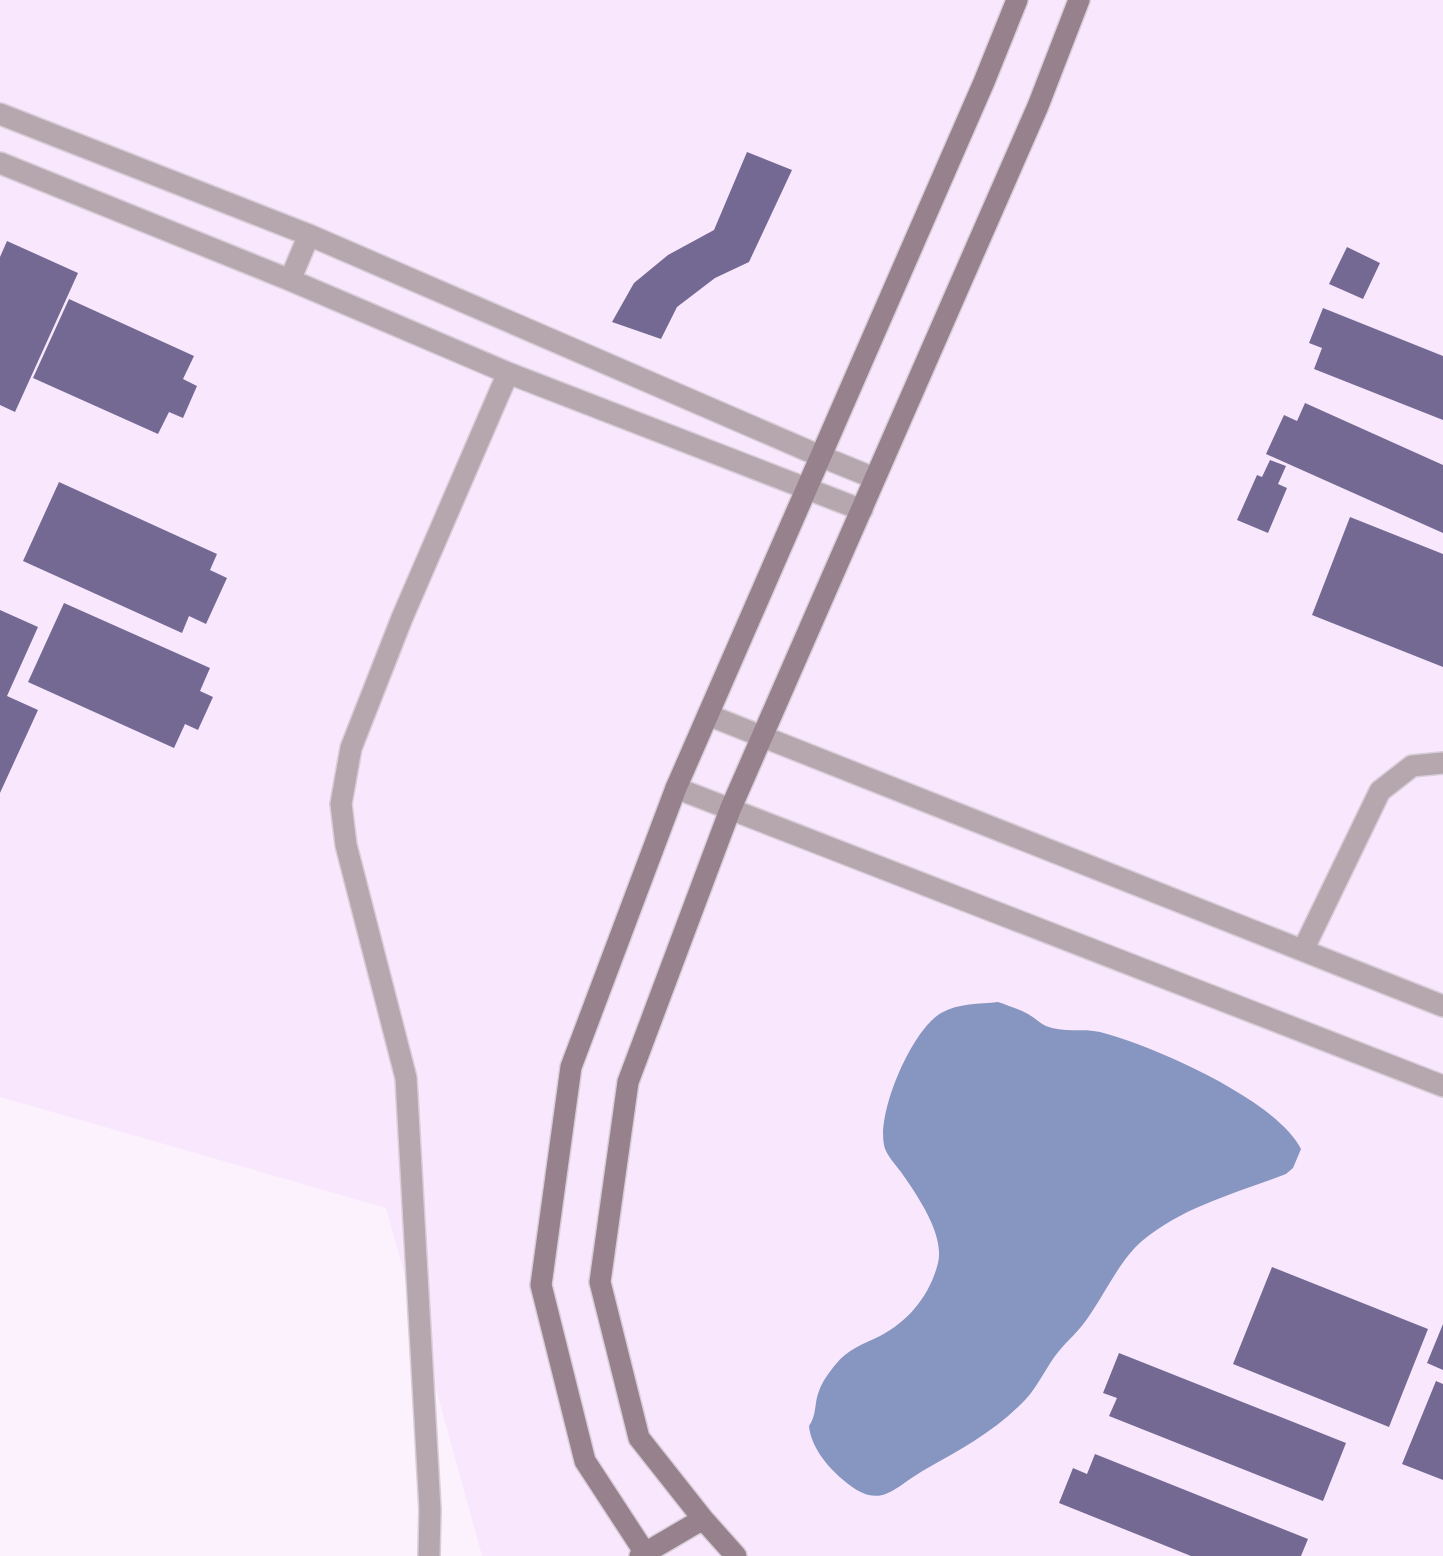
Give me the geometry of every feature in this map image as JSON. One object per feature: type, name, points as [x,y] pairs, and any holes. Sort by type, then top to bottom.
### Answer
[{"type":"main road","points":[[704,1519],[644,1555],[585,1461],[541,1285],[571,1068],[676,788],[984,82],[1017,0]]},
{"type":"main road","points":[[736,1556],[714,1548],[704,1519],[639,1438],[600,1282],[628,1082],[730,810],[1038,106],[1079,0]]},
{"type":"street","points":[[0,114],[309,235],[874,478]]},
{"type":"street","points":[[0,163],[290,280],[508,373],[862,510]]},
{"type":"street","points":[[290,280],[309,235]]},
{"type":"street","points":[[429,1556],[429,1496],[407,1078],[346,845],[341,804],[351,748],[402,618],[508,373]]},
{"type":"street","points":[[708,715],[1443,1006]]},
{"type":"street","points":[[1303,950],[1380,791],[1412,766],[1443,763]]},
{"type":"street","points":[[676,788],[1443,1086]]},
{"type":"shaded area","points":[[0,0],[1443,0],[1443,1556],[482,1556],[386,1208],[0,1097]]},
{"type":"water","points":[[998,1002],[1025,1012],[1052,1028],[1100,1032],[1123,1039],[1211,1077],[1267,1112],[1288,1130],[1301,1149],[1293,1168],[1286,1174],[1193,1209],[1142,1241],[1119,1268],[1084,1323],[1059,1351],[1031,1393],[1015,1410],[979,1438],[895,1489],[877,1496],[867,1494],[855,1489],[825,1462],[816,1449],[809,1426],[817,1395],[826,1377],[851,1351],[890,1330],[909,1315],[930,1286],[938,1263],[939,1252],[934,1228],[915,1192],[885,1149],[883,1130],[891,1093],[908,1053],[930,1022],[955,1007]]},
{"type":"building","points":[[747,152],[792,170],[749,262],[715,278],[677,307],[661,339],[612,322],[634,283],[668,255],[714,230]]},
{"type":"building","points":[[7,241],[78,273],[15,412],[0,405],[0,257]]},
{"type":"building","points":[[1347,247],[1380,263],[1363,299],[1329,284]]},
{"type":"building","points":[[69,299],[194,356],[183,379],[197,386],[183,418],[169,412],[158,434],[33,378]]},
{"type":"building","points":[[1323,308],[1443,356],[1443,420],[1314,369],[1322,348],[1309,343]]},
{"type":"building","points":[[1305,403],[1443,465],[1443,533],[1266,454],[1284,415],[1297,421]]},
{"type":"building","points":[[1270,460],[1286,466],[1278,484],[1287,488],[1268,533],[1237,520],[1257,475],[1262,477]]},
{"type":"building","points":[[59,482],[217,554],[210,570],[227,578],[206,624],[189,616],[182,633],[23,561]]},
{"type":"building","points":[[1350,517],[1443,554],[1443,667],[1312,615]]},
{"type":"building","points":[[64,603],[210,668],[200,691],[213,697],[198,730],[185,724],[174,748],[28,682]]},
{"type":"building","points":[[0,610],[38,627],[7,696],[38,710],[0,793]]},
{"type":"building","points":[[1272,1267],[1428,1329],[1389,1427],[1233,1364]]},
{"type":"building","points":[[1443,1324],[1443,1370],[1427,1363]]},
{"type":"building","points":[[1119,1353],[1346,1443],[1323,1501],[1109,1416],[1117,1398],[1103,1393]]},
{"type":"building","points":[[1436,1381],[1443,1384],[1443,1480],[1402,1464]]},
{"type":"building","points":[[1095,1454],[1308,1539],[1301,1556],[1191,1556],[1059,1503],[1073,1468],[1087,1474]]}]
